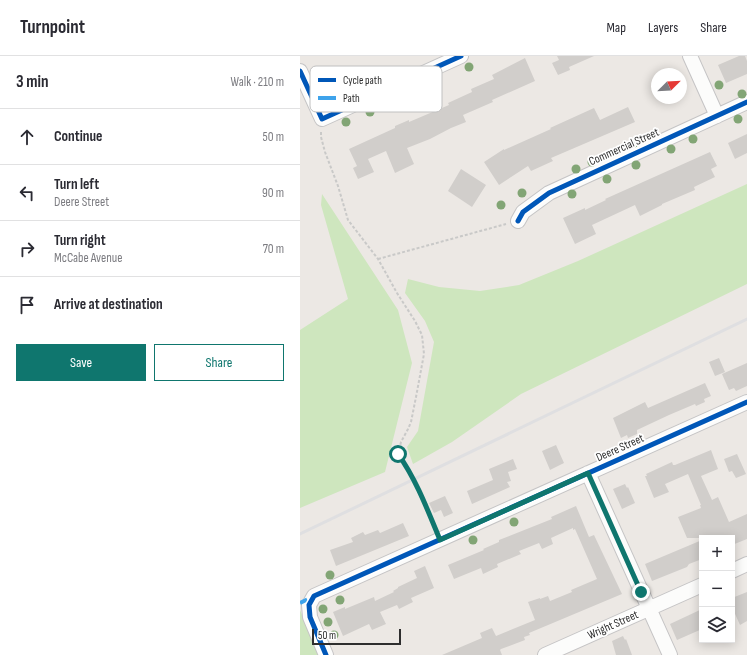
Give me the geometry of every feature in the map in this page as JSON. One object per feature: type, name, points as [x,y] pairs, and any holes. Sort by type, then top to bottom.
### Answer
[{"type":"street","points":[[439,66],[461,56]]},
{"type":"street","points":[[690,56],[717,116]]},
{"type":"street","points":[[300,71],[310,92]]},
{"type":"street","name":"Commercial Street","points":[[518,221],[523,212],[549,193],[747,102]]},
{"type":"street","points":[[319,112],[322,118],[335,112]]},
{"type":"street","name":"Deere Street","points":[[326,655],[310,617],[309,605],[314,596],[747,402]]},
{"type":"street","points":[[588,473],[670,655]]},
{"type":"street","points":[[735,570],[747,564]]},
{"type":"street","name":"Wright Street","points":[[545,655],[699,586]]},
{"type":"path","points":[[322,118],[321,137],[348,220],[378,259],[422,335],[424,354],[411,422],[401,442],[398,454],[416,486],[440,540]]},
{"type":"path","points":[[378,259],[518,221]]},
{"type":"green space","points":[[747,184],[747,284],[521,394],[452,442],[413,464],[407,447],[418,431],[434,342],[425,321],[405,293],[408,279],[439,287],[480,291],[519,285],[578,261]]},
{"type":"green space","points":[[322,194],[398,310],[412,363],[385,472],[300,508],[300,330],[348,299],[321,205]]},
{"type":"green space","points":[[300,610],[319,655],[300,655]]},
{"type":"building","points":[[557,56],[594,56],[569,67],[570,70],[558,75],[552,63],[559,60]]},
{"type":"building","points":[[739,56],[745,56],[747,61],[747,74],[726,83],[718,65]]},
{"type":"building","points":[[525,58],[535,81],[463,115],[466,122],[407,148],[414,164],[395,173],[386,151],[368,159],[374,172],[358,179],[353,168],[357,166],[349,149],[409,120],[409,122],[433,112],[442,112],[442,108],[449,105],[448,103],[472,92],[471,89],[494,79],[492,75]]},
{"type":"building","points":[[628,107],[635,122],[551,158],[553,161],[531,171],[528,166],[499,185],[484,162],[504,149],[551,129],[550,128],[594,108],[600,120]]},
{"type":"building","points":[[747,134],[747,153],[735,159],[728,143]]},
{"type":"building","points":[[710,152],[717,166],[711,169],[715,177],[694,187],[695,190],[662,204],[640,216],[635,205],[592,225],[596,234],[575,244],[563,218],[585,208],[585,210],[606,200],[605,199]]},
{"type":"building","points":[[461,169],[486,185],[472,207],[448,191]]},
{"type":"building","points":[[719,358],[725,372],[715,376],[709,362]]},
{"type":"building","points":[[747,363],[747,386],[736,391],[734,388],[729,390],[722,374]]},
{"type":"building","points":[[705,383],[711,396],[704,399],[705,402],[696,406],[695,404],[669,415],[637,430],[637,434],[628,438],[627,435],[621,438],[613,418],[645,402],[648,408]]},
{"type":"building","points":[[556,445],[564,463],[550,470],[542,451]]},
{"type":"building","points":[[711,450],[718,469],[701,476],[712,500],[718,497],[729,522],[747,514],[747,539],[735,544],[735,535],[699,535],[699,538],[687,538],[678,517],[701,508],[688,474],[665,484],[669,492],[654,498],[645,476],[647,476],[646,474],[672,462],[673,465]]},
{"type":"building","points":[[737,454],[746,474],[736,478],[732,471],[729,472],[724,459]]},
{"type":"building","points":[[513,459],[517,469],[508,472],[511,481],[507,482],[510,487],[472,504],[467,491],[493,480],[489,469]]},
{"type":"building","points":[[625,484],[627,488],[628,487],[635,503],[622,509],[613,489]]},
{"type":"building","points":[[445,496],[453,513],[444,517],[441,510],[434,513],[429,503]]},
{"type":"building","points":[[576,506],[589,537],[594,535],[622,594],[529,633],[530,635],[524,637],[525,640],[501,649],[502,655],[442,655],[482,638],[480,633],[492,628],[496,636],[535,620],[528,602],[548,596],[550,601],[597,579],[575,529],[573,530],[573,528],[551,538],[553,544],[542,549],[539,543],[519,551],[521,554],[497,564],[498,567],[483,574],[481,568],[454,579],[448,565],[484,550],[483,549],[499,542],[499,540],[552,519],[551,517]]},
{"type":"building","points":[[403,523],[409,536],[336,566],[330,550],[353,542],[351,538],[363,532],[365,535],[378,530],[380,533]]},
{"type":"building","points":[[699,541],[699,560],[689,564],[687,567],[652,581],[645,564]]},
{"type":"building","points":[[425,566],[434,588],[411,598],[413,602],[399,609],[397,605],[380,612],[386,624],[372,630],[369,624],[343,636],[333,612],[345,607],[345,609],[374,597],[375,601],[394,592],[393,591],[398,587],[417,578],[414,571]]},
{"type":"building","points":[[747,592],[747,621],[740,625],[735,614],[735,597]]},
{"type":"building","points":[[699,610],[699,630],[677,640],[670,624]]},
{"type":"building","points":[[623,636],[625,640],[626,639],[632,655],[616,655],[612,641]]},
{"type":"railway","points":[[300,534],[747,319]]},
{"type":"marked path","points":[[300,603],[312,597]]},
{"type":"cycle path","points":[[439,66],[461,56]]},
{"type":"cycle path","points":[[300,71],[310,93]]},
{"type":"cycle path","points":[[518,221],[523,212],[549,193],[747,102]]},
{"type":"cycle path","points":[[319,112],[322,119],[337,112]]},
{"type":"cycle path","points":[[326,655],[310,617],[309,605],[314,596],[747,402]]},
{"type":"route","points":[[398,454],[416,486],[440,540],[588,473],[641,592]]}]
